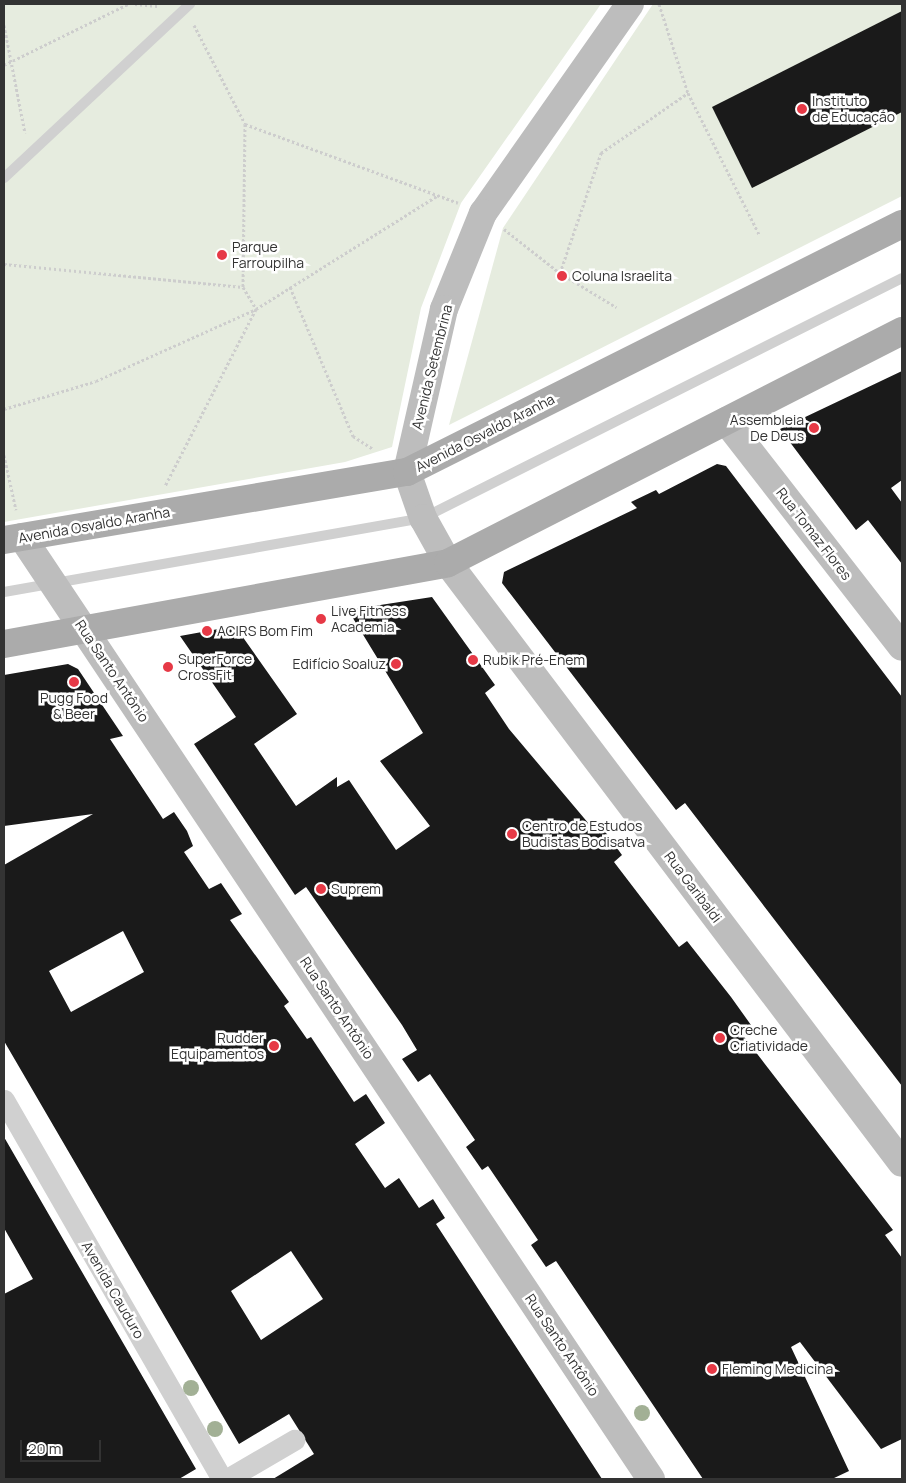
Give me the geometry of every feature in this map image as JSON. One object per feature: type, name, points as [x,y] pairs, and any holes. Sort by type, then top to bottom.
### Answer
[{"type":"main road","name":"Avenida Osvaldo Aranha","points":[[13,539],[407,472],[902,224]]},
{"type":"main road","points":[[4,644],[448,563],[902,332]]},
{"type":"street","name":"Avenida Setembrina","points":[[407,472],[444,309],[483,213],[630,4]]},
{"type":"street","name":"Rua Tomaz Flores","points":[[726,421],[902,647]]},
{"type":"street","points":[[407,472],[423,518],[448,563]]},
{"type":"street","name":"Rua Santo Antônio","points":[[13,539],[53,583],[651,1479]]},
{"type":"street","name":"Rua Garibaldi","points":[[448,563],[902,1163]]},
{"type":"street","name":"Avenida Cauduro","points":[[4,1100],[222,1479]]},
{"type":"street","points":[[227,1479],[294,1440]]},
{"type":"lane","points":[[4,178],[187,6]]},
{"type":"lane","points":[[4,592],[423,518],[902,278]]},
{"type":"path","points":[[4,65],[14,62],[128,4]]},
{"type":"path","points":[[659,4],[688,93],[759,234]]},
{"type":"path","points":[[187,6],[245,124],[243,287],[256,309]]},
{"type":"path","points":[[4,25],[14,62],[28,155]]},
{"type":"path","points":[[560,272],[601,153],[688,93]]},
{"type":"path","points":[[245,124],[483,213],[560,272],[616,307]]},
{"type":"path","points":[[4,409],[96,381],[256,309],[437,196]]},
{"type":"path","points":[[4,264],[243,287]]},
{"type":"path","points":[[290,287],[354,436],[407,472]]},
{"type":"path","points":[[150,515],[256,309]]},
{"type":"path","points":[[4,455],[13,539]]},
{"type":"shaded area","name":"Parque Farroupilha","points":[[4,4],[601,4],[461,203],[421,308],[392,447],[345,462],[4,522]]},
{"type":"shaded area","points":[[653,4],[902,4],[902,196],[449,425],[503,228]]},
{"type":"building","points":[[902,11],[902,112],[752,188],[712,107]]},
{"type":"building","points":[[902,371],[902,480],[891,488],[902,503],[902,564],[868,520],[856,530],[780,429]]},
{"type":"building","points":[[717,464],[726,466],[902,697],[902,1086],[685,803],[676,810],[502,583],[504,572],[637,508],[631,502],[656,490],[659,494]]},
{"type":"building","points":[[432,597],[495,685],[485,693],[509,729],[589,824],[596,819],[622,855],[614,862],[679,947],[687,941],[731,997],[751,1025],[741,1033],[893,1230],[885,1235],[902,1258],[902,1439],[881,1449],[800,1342],[791,1347],[849,1471],[832,1479],[703,1479],[556,1261],[546,1267],[531,1245],[538,1240],[488,1166],[482,1170],[466,1147],[475,1140],[430,1074],[418,1082],[402,1059],[417,1050],[402,1025],[306,887],[295,895],[194,744],[236,717],[180,636],[235,626],[297,714],[254,744],[296,806],[337,777],[337,787],[349,780],[396,850],[430,826],[380,761],[423,733],[348,610]]},
{"type":"building","points":[[68,664],[78,669],[123,736],[110,739],[163,819],[174,812],[187,831],[193,846],[184,852],[209,889],[221,883],[242,914],[230,920],[289,1002],[284,1006],[307,1039],[311,1037],[354,1102],[366,1094],[385,1123],[355,1144],[385,1188],[399,1178],[419,1208],[433,1199],[445,1218],[436,1224],[602,1479],[273,1479],[314,1454],[289,1414],[239,1444],[4,1041],[4,865],[93,814],[4,826],[4,675]],"holes":[[[123,931],[144,972],[71,1012],[49,971]],[[291,1251],[323,1299],[261,1340],[231,1291]]]},
{"type":"building","points":[[4,1137],[196,1469],[179,1479],[4,1479],[4,1294],[33,1279],[4,1228]]},
{"type":"place","name":"Instituto de Educação","points":[[802,109]]},
{"type":"place","name":"Parque Farroupilha","points":[[222,255]]},
{"type":"place","name":"Coluna Israelita","points":[[562,276]]},
{"type":"place","name":"Assembleia De Deus","points":[[814,428]]},
{"type":"place","name":"Live Fitness Academia","points":[[321,619]]},
{"type":"place","name":"ACIRS Bom Fim","points":[[207,631]]},
{"type":"place","name":"Rubik Pré-Enem","points":[[473,660]]},
{"type":"place","name":"Edifício Soaluz","points":[[396,664]]},
{"type":"place","name":"SuperForce CrossFit","points":[[168,667]]},
{"type":"place","name":"Pugg Food & Beer","points":[[74,682]]},
{"type":"place","name":"Centro de Estudos Budistas Bodisatva","points":[[512,834]]},
{"type":"place","name":"Suprem","points":[[321,889]]},
{"type":"place","name":"Creche Criatividade","points":[[720,1038]]},
{"type":"place","name":"Rudder Equipamentos","points":[[274,1046]]},
{"type":"place","name":"Fleming Medicina","points":[[712,1369]]}]
